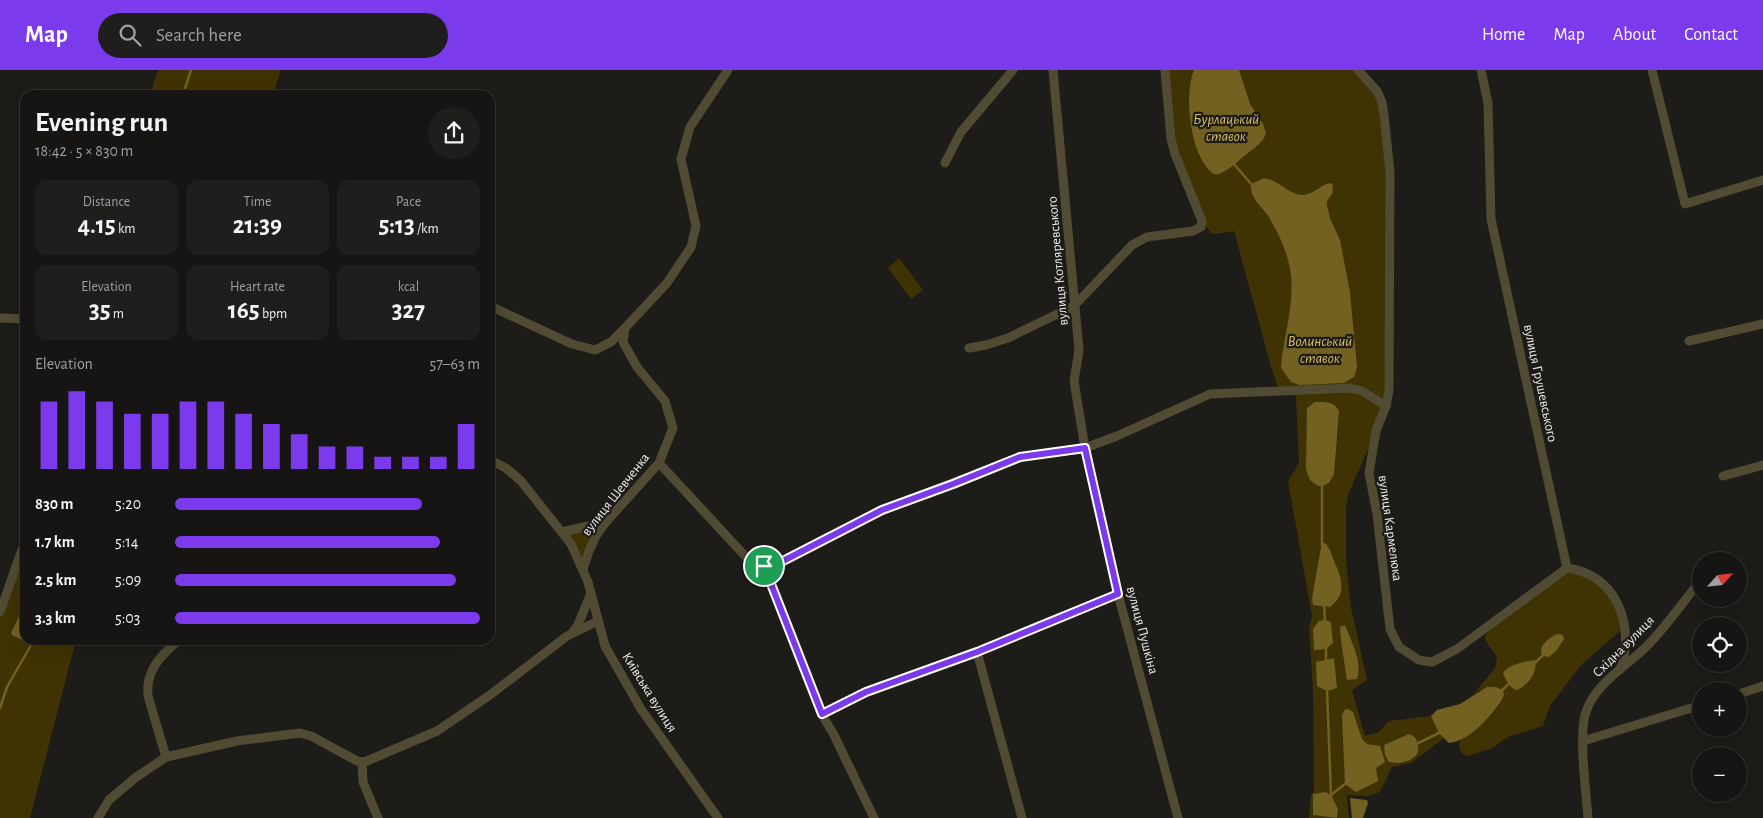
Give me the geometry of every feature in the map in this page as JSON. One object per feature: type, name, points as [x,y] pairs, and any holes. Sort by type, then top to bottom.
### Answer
[{"type":"street","points":[[495,308],[572,344],[595,350],[611,342],[625,328],[668,283],[691,247],[696,226],[681,160],[690,127],[728,70]]},
{"type":"street","points":[[944,163],[961,132],[1013,70]]},
{"type":"street","name":"вулиця Котляревського","points":[[1054,70],[1079,350],[1074,381],[1085,448]]},
{"type":"street","points":[[968,348],[1008,338],[1074,306],[1132,245],[1147,236],[1193,231],[1201,227],[1202,221],[1174,154],[1165,70]]},
{"type":"street","name":"вулиця Кармелюка","points":[[1358,70],[1370,82],[1382,102],[1390,172],[1389,390],[1386,406],[1376,432],[1369,473],[1378,514],[1390,629],[1400,647],[1419,660],[1432,662],[1457,649],[1567,568]]},
{"type":"street","name":"вулиця Грушевського","points":[[1481,70],[1488,103],[1491,220],[1567,568]]},
{"type":"street","points":[[1652,70],[1685,204],[1763,180]]},
{"type":"street","points":[[0,318],[20,319]]},
{"type":"street","points":[[1689,341],[1763,324]]},
{"type":"street","name":"вулиця Шевченка","points":[[583,569],[592,543],[606,522],[658,463],[673,428],[665,401],[637,367],[623,342],[625,328]]},
{"type":"street","points":[[658,463],[746,557],[756,564],[764,566],[781,562],[882,510],[1020,457],[1085,448],[1117,436],[1210,394],[1350,388],[1362,391],[1386,406]]},
{"type":"street","name":"вулиця Пушкіна","points":[[1085,448],[1118,594],[1178,818]]},
{"type":"street","name":"Київська вулиця","points":[[495,462],[506,468],[521,481],[562,532],[574,551],[583,569],[591,593],[605,646],[641,709],[718,818]]},
{"type":"street","points":[[1723,476],[1763,465]]},
{"type":"street","points":[[562,532],[606,522]]},
{"type":"street","points":[[0,612],[20,555]]},
{"type":"street","points":[[764,566],[822,714],[874,818]]},
{"type":"street","points":[[1567,568],[1578,569],[1597,579],[1611,592],[1616,600],[1623,618],[1626,636],[1624,659],[1620,670]]},
{"type":"street","name":"Східна вулиця","points":[[1588,817],[1583,741],[1584,721],[1588,708],[1594,696],[1604,684],[1646,647],[1692,591]]},
{"type":"street","points":[[572,633],[578,625],[591,593]]},
{"type":"street","points":[[822,714],[866,692],[977,652],[1118,594]]},
{"type":"street","points":[[98,818],[109,800],[135,778],[166,757],[237,741],[300,733],[311,736],[362,762],[438,731],[490,695],[572,633],[598,621]]},
{"type":"street","points":[[166,757],[148,696],[147,686],[155,664],[173,645]]},
{"type":"street","points":[[977,652],[1022,818]]},
{"type":"street","points":[[1747,691],[1763,686]]},
{"type":"street","points":[[1583,741],[1692,708]]},
{"type":"street","points":[[362,762],[363,782],[378,818]]},
{"type":"street","points":[[1578,818],[1588,817]]},
{"type":"shaded area","points":[[158,70],[281,70],[275,90],[152,90]]},
{"type":"shaded area","points":[[1165,70],[1358,70],[1377,91],[1390,172],[1389,390],[1376,431],[1348,495],[1346,507],[1346,560],[1351,608],[1367,680],[1352,690],[1365,736],[1379,732],[1389,721],[1431,716],[1444,738],[1411,763],[1392,767],[1380,792],[1368,796],[1347,795],[1349,818],[1309,818],[1311,795],[1314,791],[1313,691],[1309,627],[1312,616],[1288,481],[1299,463],[1296,396],[1279,391],[1234,231],[1211,233],[1202,221],[1175,154]]},
{"type":"shaded area","points":[[899,258],[923,290],[911,299],[888,268]]},
{"type":"shaded area","points":[[606,522],[583,569],[562,532]]},
{"type":"shaded area","points":[[20,555],[20,645],[75,645],[30,818],[0,818],[0,612]]},
{"type":"shaded area","points":[[1567,568],[1605,586],[1624,625],[1620,631],[1581,665],[1550,706],[1543,726],[1508,737],[1492,748],[1468,756],[1462,754],[1459,745],[1481,689],[1470,698],[1495,668],[1497,657],[1485,640],[1485,636],[1497,620]]},
{"type":"water","name":"Бурлацький ставок","points":[[1194,70],[1239,70],[1250,104],[1263,124],[1266,133],[1256,146],[1229,168],[1217,174],[1210,171],[1200,157],[1193,133],[1190,119],[1189,92]]},
{"type":"water","name":"Волинський ставок","points":[[1264,178],[1299,195],[1308,194],[1323,185],[1330,183],[1333,185],[1332,194],[1327,201],[1327,205],[1330,218],[1340,240],[1350,292],[1357,367],[1354,377],[1344,383],[1300,385],[1291,382],[1281,368],[1290,306],[1290,269],[1279,237],[1251,190],[1251,184]]},
{"type":"water","points":[[1315,402],[1326,402],[1335,405],[1339,411],[1334,474],[1329,483],[1322,486],[1318,486],[1310,480],[1306,469],[1307,408]]},
{"type":"water","points":[[1322,542],[1330,550],[1342,587],[1337,601],[1330,607],[1313,605],[1312,598]]},
{"type":"water","points":[[20,614],[20,639],[11,633]]},
{"type":"water","points":[[1319,621],[1331,622],[1333,643],[1326,649],[1314,650],[1313,629]]},
{"type":"water","points":[[1345,625],[1357,659],[1357,679],[1347,680],[1340,627]]},
{"type":"water","points":[[1557,634],[1563,635],[1564,639],[1557,650],[1549,657],[1542,656],[1543,645]]},
{"type":"water","points":[[1334,658],[1337,688],[1327,691],[1317,686],[1316,662]]},
{"type":"water","points":[[1535,660],[1534,674],[1525,685],[1517,690],[1508,683],[1503,673],[1506,670],[1513,665]]},
{"type":"water","points":[[1487,687],[1503,690],[1504,695],[1501,701],[1485,721],[1472,733],[1449,743],[1439,733],[1431,716],[1437,710],[1460,704]]},
{"type":"water","points":[[1348,709],[1353,712],[1362,739],[1367,744],[1380,746],[1385,762],[1376,768],[1378,781],[1356,792],[1345,784],[1342,716],[1344,710]]},
{"type":"water","points":[[1409,734],[1417,741],[1418,750],[1416,754],[1413,758],[1404,762],[1389,762],[1385,755],[1384,745]]},
{"type":"water","points":[[1325,792],[1331,795],[1338,809],[1337,818],[1313,815],[1313,794]]},
{"type":"water","points":[[1350,798],[1367,800],[1368,803],[1363,818],[1352,818]]},
{"type":"waterway","points":[[185,90],[191,70]]},
{"type":"waterway","points":[[1233,163],[1252,185]]},
{"type":"waterway","points":[[1322,484],[1322,546]]},
{"type":"waterway","points":[[1324,604],[1325,623]]},
{"type":"waterway","points":[[0,708],[7,687],[31,645]]},
{"type":"waterway","points":[[1326,646],[1326,661]]},
{"type":"waterway","points":[[1534,664],[1544,654]]},
{"type":"waterway","points":[[1501,691],[1510,683]]},
{"type":"waterway","points":[[1327,689],[1331,796]]},
{"type":"waterway","points":[[1414,745],[1441,732]]},
{"type":"waterway","points":[[1331,795],[1346,783]]},
{"type":"route","points":[[1085,448],[1118,594],[977,652],[866,692],[822,714],[764,566],[781,562],[882,510],[1020,457],[1085,448]]}]
